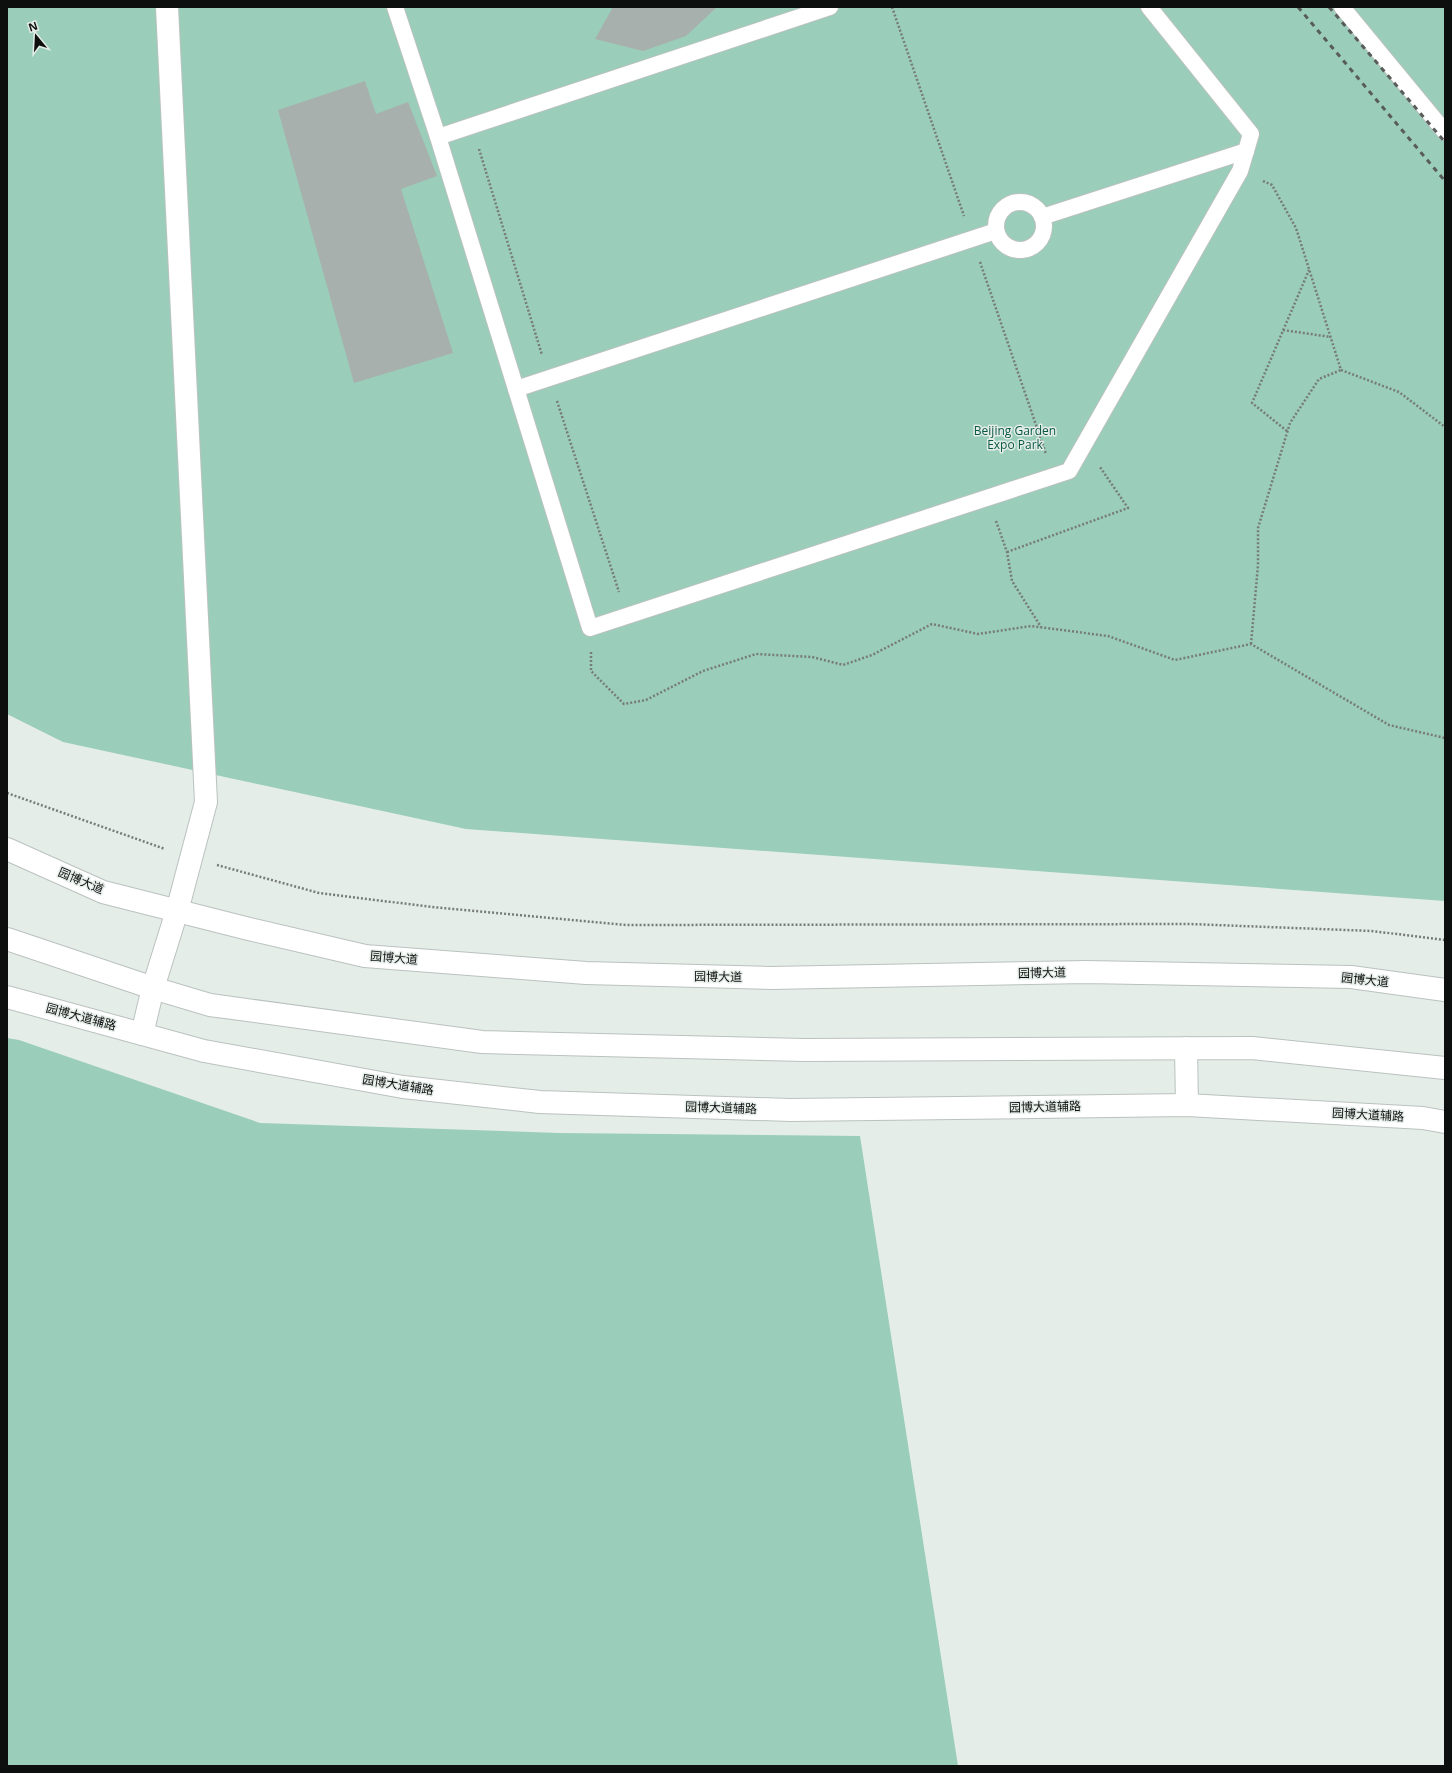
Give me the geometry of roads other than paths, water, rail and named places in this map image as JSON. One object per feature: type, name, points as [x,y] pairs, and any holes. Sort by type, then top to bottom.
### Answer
[{"type":"main road","points":[[142,1034],[153,988],[177,911],[206,802],[167,7]]},
{"type":"main road","name":"园博大道","points":[[7,849],[103,892],[249,929],[365,956],[586,973],[771,978],[1087,972],[1343,976],[1445,990]]},
{"type":"main road","points":[[7,939],[153,988],[210,1005],[482,1042],[804,1050],[1252,1048],[1445,1068]]},
{"type":"main road","name":"园博大道辅路","points":[[7,998],[204,1051],[404,1088],[540,1102],[790,1110],[1187,1105],[1423,1118],[1445,1122]]},
{"type":"main road","points":[[1186,1048],[1187,1105]]},
{"type":"lane","points":[[395,7],[438,137],[590,628],[1069,471],[1240,171],[1251,134],[1149,7]]},
{"type":"lane","points":[[438,137],[830,7]]},
{"type":"lane","points":[[1342,7],[1445,132]]},
{"type":"lane","points":[[1042,217],[1246,151]]},
{"type":"lane","points":[[1022,202],[1029,204],[1035,208],[1042,217],[1044,229],[1041,237],[1036,244],[1029,248],[1020,250],[1005,245],[996,231],[996,223],[1002,210],[1014,203],[1022,202]]},
{"type":"lane","points":[[516,389],[996,231]]},
{"type":"railway","points":[[1298,7],[1445,181]]},
{"type":"railway","points":[[1329,7],[1445,142]]},
{"type":"park label","name":"Beijing Garden Expo Park","points":[[1015,438]]}]
